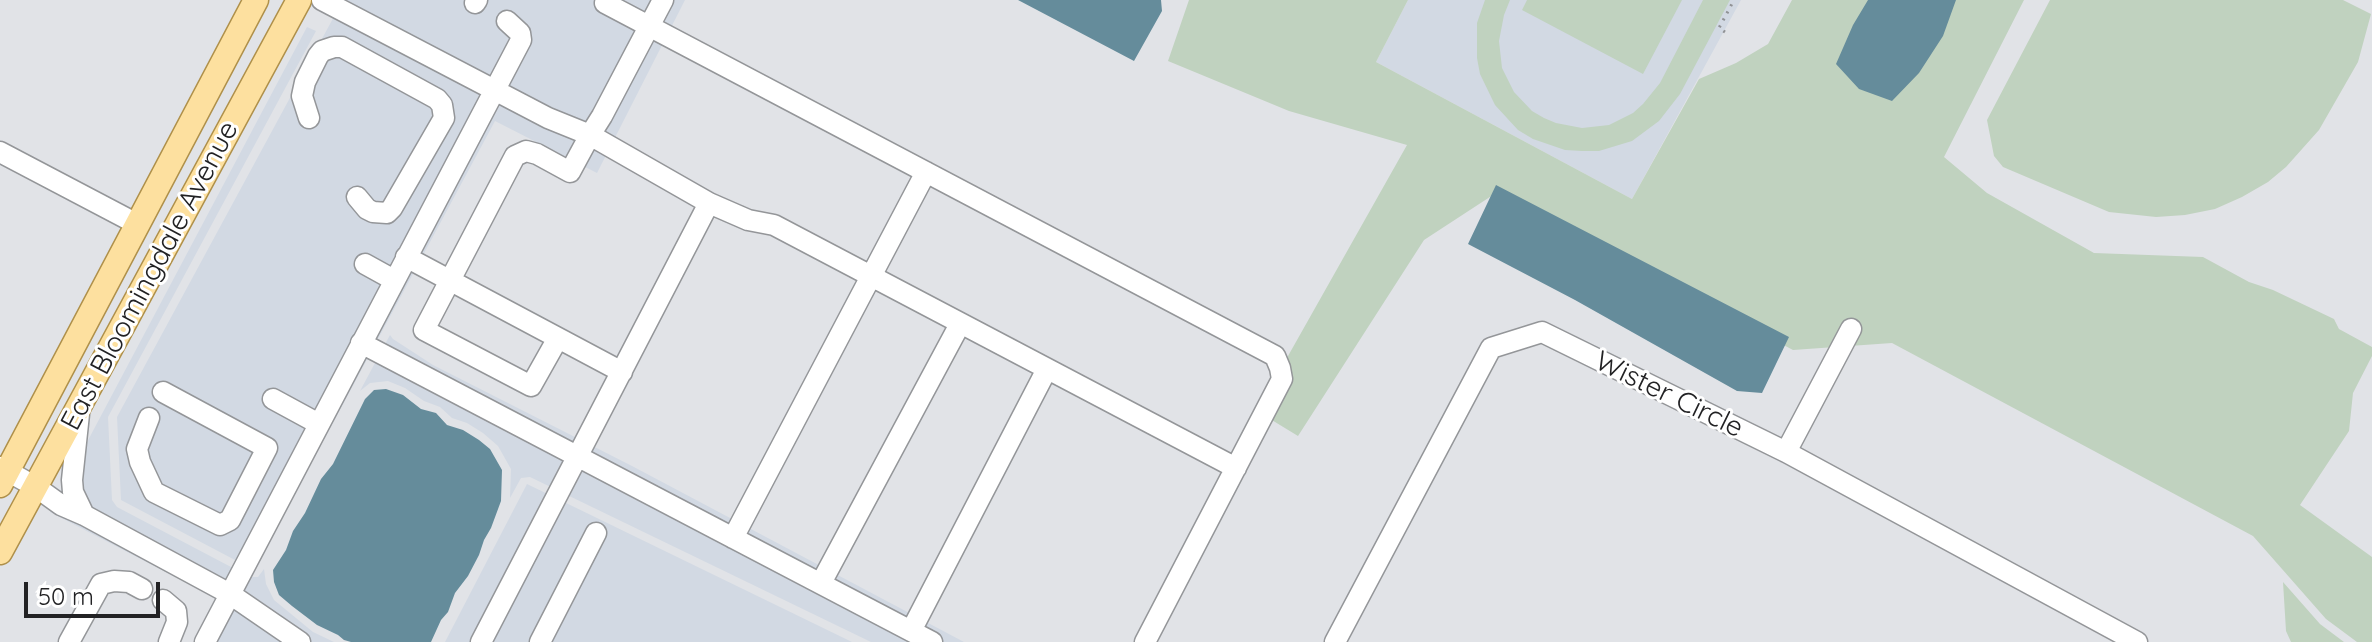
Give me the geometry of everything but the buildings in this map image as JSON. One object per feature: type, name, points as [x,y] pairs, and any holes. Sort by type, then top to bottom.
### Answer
[{"type":"main road","name":"East Bloomingdale Avenue","points":[[2,475],[256,0]]},
{"type":"main road","name":"East Bloomingdale Avenue","points":[[0,552],[299,0]]},
{"type":"street","points":[[322,0],[548,118],[590,135],[709,203],[748,220],[774,225],[1236,468]]},
{"type":"street","points":[[558,338],[531,386],[424,330],[515,156],[526,151],[537,154],[570,172],[663,0]]},
{"type":"street","points":[[605,3],[1275,356],[1282,379],[1145,642]]},
{"type":"street","points":[[205,642],[521,40],[520,33],[507,21]]},
{"type":"street","points":[[309,118],[302,96],[305,82],[322,51],[334,47],[342,47],[437,99],[442,105],[444,118],[392,208],[387,213],[373,212],[357,197]]},
{"type":"street","points":[[0,152],[137,224]]},
{"type":"street","points":[[733,538],[926,172]]},
{"type":"street","points":[[481,642],[709,203]]},
{"type":"street","points":[[406,257],[622,372]]},
{"type":"street","points":[[365,264],[394,280]]},
{"type":"street","points":[[821,583],[960,324]]},
{"type":"street","points":[[1786,452],[1851,329]]},
{"type":"street","name":"Wister Circle","points":[[1335,642],[1491,348],[1542,332],[1786,452],[2137,642]]},
{"type":"street","points":[[361,343],[932,642]]},
{"type":"street","points":[[911,631],[1047,369]]},
{"type":"street","points":[[149,418],[137,449],[154,492],[220,525],[230,520],[267,448],[163,392]]},
{"type":"street","points":[[273,399],[319,424]]},
{"type":"street","points":[[80,405],[72,480],[73,492],[84,515]]},
{"type":"street","points":[[2,475],[36,487],[61,505],[230,594],[300,642]]},
{"type":"street","points":[[540,642],[596,533]]},
{"type":"street","points":[[69,642],[101,584],[129,582],[142,589]]},
{"type":"street","points":[[163,600],[176,611],[177,622],[169,642]]},
{"type":"path","points":[[1725,32],[1719,28],[1734,0]]},
{"type":"shaded area","points":[[343,0],[685,0],[597,173],[495,121],[254,570],[121,500],[117,417]]},
{"type":"shaded area","points":[[1408,0],[1741,0],[1632,199],[1376,62]]},
{"type":"shaded area","points":[[307,27],[316,31],[108,417],[112,500],[117,507],[250,577],[258,577],[264,569],[266,584],[274,600],[313,632],[334,642],[199,642],[220,600],[50,512]]},
{"type":"shaded area","points":[[390,335],[433,365],[632,466],[964,642],[871,642],[530,477],[521,478],[510,498],[511,469],[498,446],[483,433],[388,381],[370,383],[360,391]]},
{"type":"shaded area","points":[[527,484],[852,642],[445,642]]},
{"type":"green space","points":[[1189,0],[1408,0],[1376,62],[1632,199],[1699,79],[1736,63],[1768,44],[1792,0],[2024,0],[1944,157],[1987,193],[2094,253],[2203,257],[2249,282],[2334,319],[2339,329],[2372,347],[2372,356],[2353,393],[2349,431],[2300,505],[2372,557],[2372,642],[2357,642],[2326,619],[2253,536],[1892,343],[1793,350],[1496,193],[1424,240],[1298,436],[1257,411],[1407,145],[1289,111],[1168,61]]},
{"type":"green space","points":[[1485,0],[1510,0],[1499,41],[1502,68],[1514,92],[1532,111],[1544,118],[1582,128],[1609,125],[1633,113],[1660,83],[1703,0],[1730,0],[1680,94],[1659,121],[1632,141],[1599,151],[1582,151],[1565,150],[1533,139],[1518,130],[1495,105],[1480,74],[1477,58],[1477,23]]},
{"type":"green space","points":[[1527,0],[1682,0],[1643,74],[1522,10]]},
{"type":"green space","points":[[2050,0],[2343,0],[2371,14],[2358,62],[2319,130],[2286,167],[2268,182],[2215,209],[2156,217],[2109,212],[2003,167],[1994,156],[1987,120]]},
{"type":"green space","points":[[2283,582],[2320,624],[2344,642],[2291,642],[2286,631]]},
{"type":"water","points":[[1018,0],[1161,0],[1162,11],[1134,61]]},
{"type":"water","points":[[1868,0],[1956,0],[1943,36],[1919,73],[1892,101],[1859,89],[1836,64]]},
{"type":"water","points":[[1496,185],[1789,337],[1762,393],[1737,391],[1468,244]]},
{"type":"water","points":[[386,389],[403,395],[421,409],[436,413],[447,425],[479,440],[490,449],[502,470],[501,501],[491,528],[431,642],[344,640],[292,606],[279,595],[274,582],[273,570],[321,479],[333,464],[365,399],[374,390]]}]
